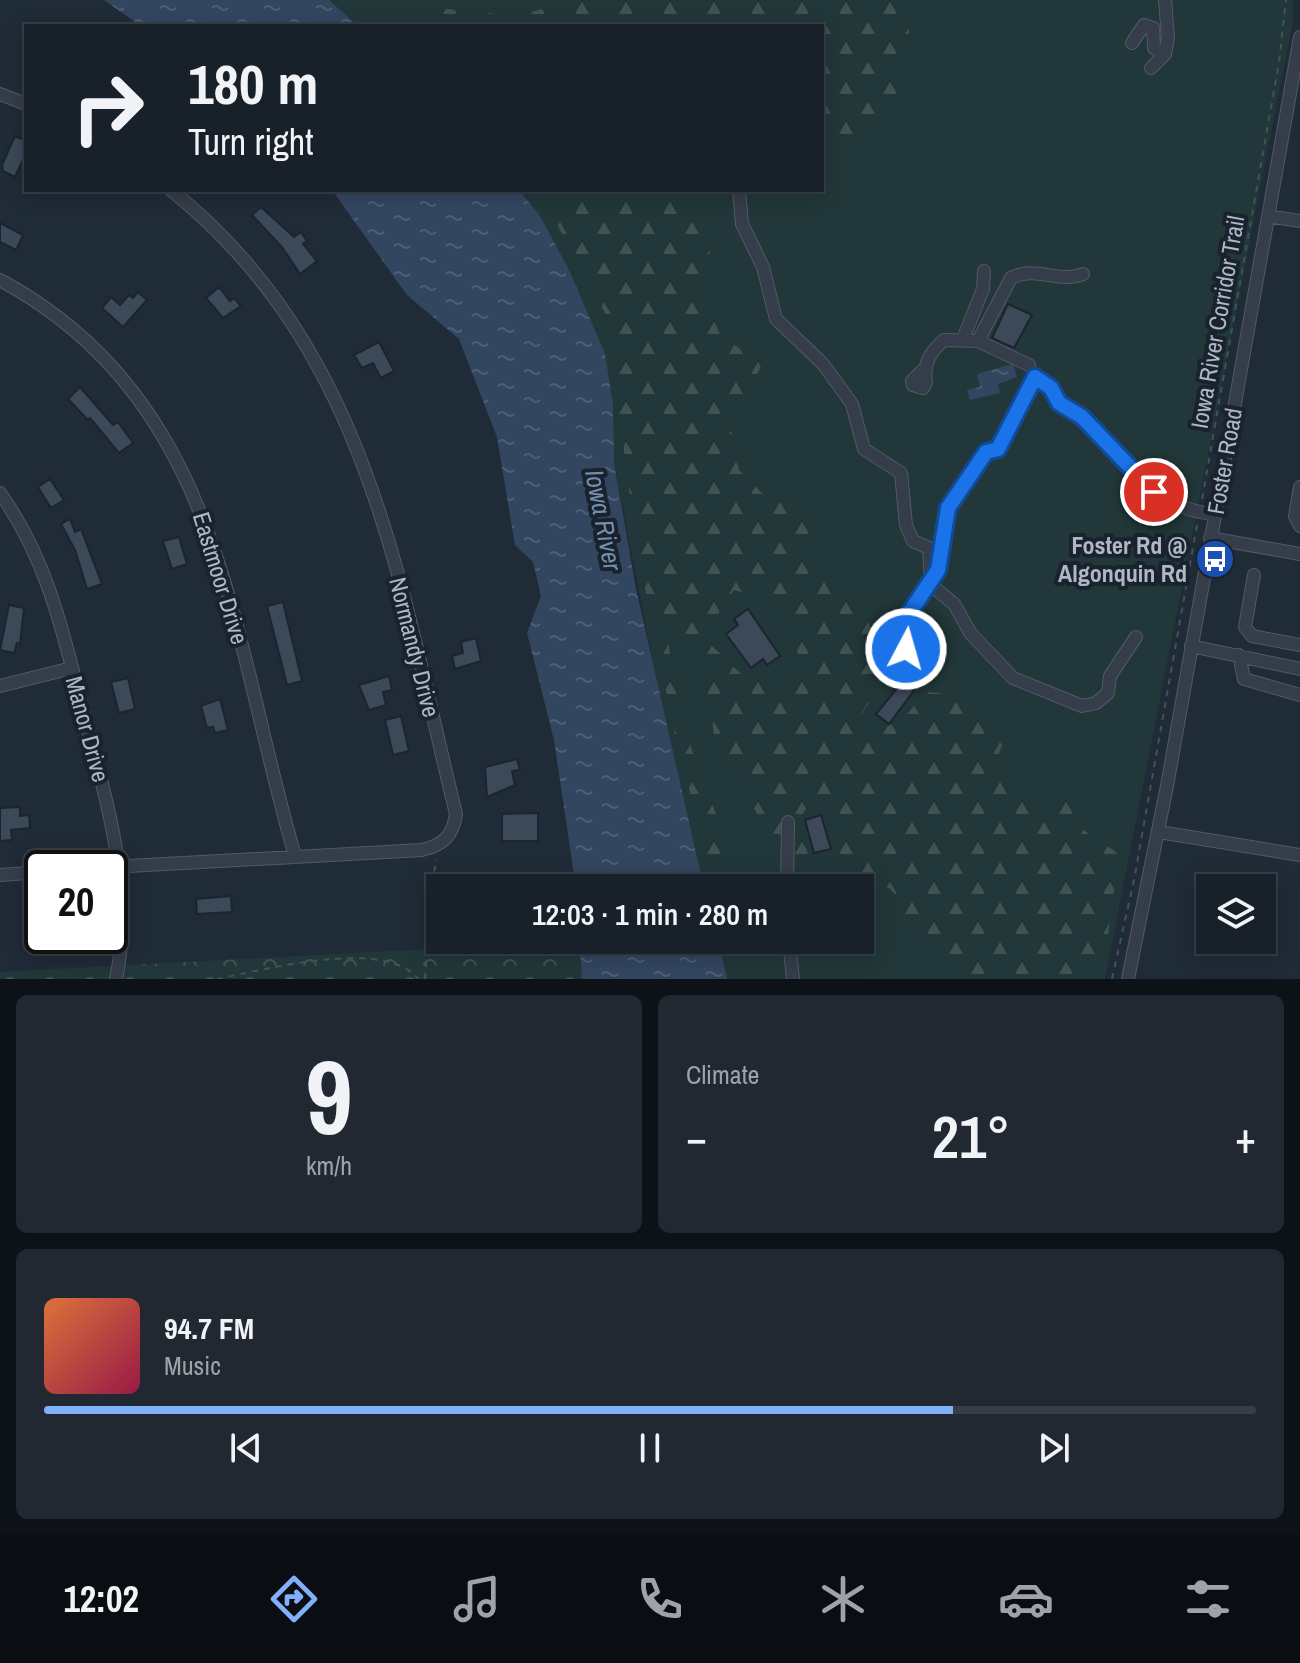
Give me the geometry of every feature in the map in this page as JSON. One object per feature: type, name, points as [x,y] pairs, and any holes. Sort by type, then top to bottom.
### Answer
[{"type":"street","points":[[1151,68],[1165,54],[1168,37],[1165,0]]},
{"type":"street","points":[[1132,43],[1144,25],[1148,25],[1153,28],[1154,48],[1165,54]]},
{"type":"street","name":"Foster Road","points":[[1128,979],[1159,832],[1300,37]]},
{"type":"street","points":[[0,94],[24,103]]},
{"type":"street","name":"Normandy Drive","points":[[128,865],[435,847],[450,835],[456,814],[383,523],[360,450],[343,410],[326,375],[268,289],[214,229],[173,192]]},
{"type":"street","points":[[739,192],[742,224],[763,267],[776,319],[823,364],[852,404],[864,449],[901,473],[906,525],[913,541],[929,548],[931,585],[954,604],[971,634],[1013,678],[1082,706],[1096,703],[1108,693],[1110,676],[1136,637]]},
{"type":"street","points":[[1268,216],[1300,221]]},
{"type":"street","points":[[963,339],[983,289],[984,271]]},
{"type":"street","points":[[978,341],[1011,278],[1038,271],[1061,278],[1083,274]]},
{"type":"street","name":"Eastmoor Drive","points":[[0,280],[60,320],[106,361],[145,408],[178,460],[211,536],[295,856]]},
{"type":"street","points":[[924,369],[933,349],[944,340],[963,339],[978,341],[1029,365]]},
{"type":"street","points":[[910,658],[903,642],[904,621],[918,597],[931,585],[938,570],[948,508],[986,452],[998,449],[1035,377],[1051,388],[1059,403],[1082,417],[1154,492],[1174,505],[1214,514]]},
{"type":"street","points":[[1300,487],[1295,516],[1300,526]]},
{"type":"street","name":"Manor Drive","points":[[0,493],[26,534],[46,577],[117,850]]},
{"type":"street","points":[[1210,538],[1300,554]]},
{"type":"street","points":[[1254,575],[1245,627],[1252,636],[1300,645]]},
{"type":"street","points":[[1191,646],[1300,669]]},
{"type":"street","points":[[1239,655],[1244,679],[1300,695]]},
{"type":"street","points":[[0,686],[72,668]]},
{"type":"street","points":[[787,874],[788,822]]},
{"type":"street","points":[[1159,832],[1300,855]]},
{"type":"street","points":[[0,875],[24,873]]},
{"type":"street","name":"Manor Drive","points":[[116,979],[120,954]]},
{"type":"street","points":[[790,954],[793,979]]},
{"type":"path","name":"Iowa River Corridor Trail","points":[[1112,979],[1134,880],[1277,78],[1286,0]]},
{"type":"path","points":[[425,979],[432,880],[437,859]]},
{"type":"path","points":[[217,979],[305,963],[384,959],[399,963],[418,979]]},
{"type":"green space","points":[[329,0],[1293,0],[1293,21],[1105,979],[715,979],[710,954],[874,954],[874,874],[694,874],[614,463],[515,192],[824,192],[824,24],[355,24]]},
{"type":"green space","points":[[576,0],[905,0],[910,43],[896,120],[849,142],[824,147],[824,24],[414,24],[418,6],[516,16]]},
{"type":"green space","points":[[535,192],[711,192],[702,205],[711,261],[707,300],[720,335],[762,364],[731,430],[739,470],[765,496],[801,497],[820,520],[807,556],[849,597],[898,629],[891,668],[858,720],[871,736],[905,716],[927,692],[953,694],[1010,726],[997,758],[1014,789],[1048,802],[1066,791],[1079,827],[1119,854],[1102,979],[957,979],[944,962],[908,940],[904,904],[889,888],[874,888],[874,874],[854,874],[842,858],[824,803],[810,804],[803,813],[808,858],[794,859],[764,825],[716,746],[707,690],[682,631],[668,632],[682,716],[730,848],[720,874],[711,874],[675,734],[637,549],[606,315],[547,206]],"holes":[[[734,590],[771,608],[786,626],[802,664],[775,684],[741,674],[709,643],[720,609]]]},
{"type":"green space","points":[[426,949],[426,954],[580,954],[582,979],[0,979],[0,972]]},
{"type":"water","points":[[104,0],[329,0],[356,24],[138,24]]},
{"type":"water","name":"Iowa River","points":[[333,192],[521,192],[540,216],[570,272],[605,354],[613,404],[614,463],[636,589],[701,874],[574,874],[554,740],[527,633],[541,596],[533,562],[515,545],[497,437],[459,339],[407,295]]},
{"type":"water","points":[[1013,364],[1017,377],[998,384],[1000,393],[970,400],[967,390],[980,387],[977,374]]},
{"type":"water","points":[[580,954],[721,954],[727,979],[582,979]]},
{"type":"building","points":[[15,136],[24,140],[24,157],[15,177],[3,171],[2,165]]},
{"type":"building","points":[[261,207],[294,237],[301,232],[307,241],[303,244],[317,261],[300,274],[282,247],[252,215]]},
{"type":"building","points":[[0,223],[23,235],[16,250],[0,242]]},
{"type":"building","points":[[219,287],[230,301],[234,298],[241,306],[223,318],[206,298]]},
{"type":"building","points":[[138,292],[147,300],[123,327],[102,308],[111,297],[120,305],[129,295],[133,298]]},
{"type":"building","points":[[1008,304],[1032,315],[1014,348],[992,338]]},
{"type":"building","points":[[379,342],[394,371],[381,378],[373,363],[362,368],[354,355]]},
{"type":"building","points":[[80,387],[113,425],[118,422],[133,443],[119,453],[90,418],[88,420],[68,399]]},
{"type":"building","points":[[50,479],[64,500],[51,508],[38,487]]},
{"type":"building","points":[[70,519],[75,532],[81,529],[102,584],[87,589],[75,550],[61,524]]},
{"type":"building","points":[[179,537],[187,564],[172,569],[163,541]]},
{"type":"building","points":[[283,602],[302,681],[287,685],[267,606]]},
{"type":"building","points":[[9,605],[24,608],[20,644],[17,643],[14,653],[0,650]]},
{"type":"building","points":[[748,609],[780,656],[767,665],[763,659],[751,668],[726,634],[738,625],[734,619]]},
{"type":"building","points":[[476,638],[481,661],[455,669],[452,656],[463,653],[461,642]]},
{"type":"building","points":[[916,665],[927,673],[889,724],[876,714]]},
{"type":"building","points":[[389,676],[392,690],[383,692],[386,705],[369,710],[359,685]]},
{"type":"building","points":[[128,678],[135,709],[119,713],[111,682]]},
{"type":"building","points":[[220,699],[228,730],[215,733],[213,727],[207,728],[201,706]]},
{"type":"building","points":[[401,716],[409,751],[393,755],[385,720]]},
{"type":"building","points":[[517,759],[520,770],[512,771],[515,785],[487,797],[485,767]]},
{"type":"building","points":[[20,807],[20,816],[29,815],[30,828],[11,830],[12,840],[0,841],[0,808]]},
{"type":"building","points":[[538,813],[538,841],[502,841],[502,814]]},
{"type":"building","points":[[821,815],[831,849],[814,853],[805,820]]},
{"type":"building","points":[[231,896],[232,912],[197,914],[196,899]]},
{"type":"place","name":"Foster Rd @ Algonquin Rd","points":[[1215,559]]},
{"type":"route","points":[[906,649],[903,642],[904,621],[918,597],[931,585],[938,570],[948,508],[986,452],[998,449],[1035,377],[1051,388],[1059,403],[1082,417],[1154,492]]}]
